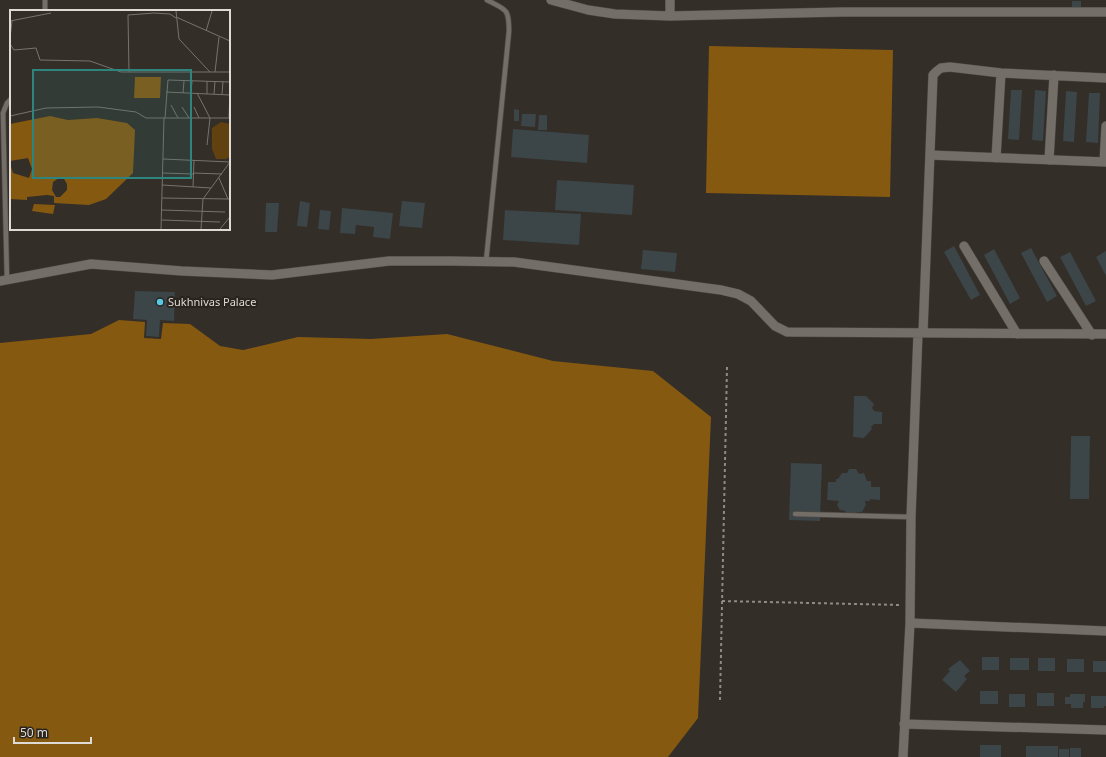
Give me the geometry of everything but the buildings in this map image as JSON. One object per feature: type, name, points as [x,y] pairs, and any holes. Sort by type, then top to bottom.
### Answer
[{"type":"street","points":[[551,0],[588,10],[615,14],[670,16],[843,12],[1106,12]]},
{"type":"street","points":[[670,0],[670,16]]},
{"type":"street","points":[[903,757],[910,623],[911,517],[933,75],[941,68],[950,67],[1001,73],[1106,78]]},
{"type":"street","points":[[996,158],[1001,73]]},
{"type":"street","points":[[1049,160],[1054,76]]},
{"type":"street","points":[[930,155],[1105,162],[1106,126]]},
{"type":"street","points":[[964,246],[1017,334]]},
{"type":"street","points":[[4,280],[91,264],[182,272],[272,274],[389,261],[514,262],[721,290],[738,294],[751,301],[775,326],[787,332],[1106,334]]},
{"type":"street","points":[[1044,261],[1092,335]]},
{"type":"street","points":[[910,623],[1106,631]]},
{"type":"street","points":[[904,724],[1106,730]]},
{"type":"lane","points":[[44,10],[46,0]]},
{"type":"lane","points":[[486,262],[509,31],[509,18],[505,9],[488,0]]},
{"type":"lane","points":[[4,280],[3,112],[10,100]]},
{"type":"lane","points":[[795,514],[911,517]]},
{"type":"path","points":[[720,700],[727,367]]},
{"type":"path","points":[[722,601],[910,605]]},
{"type":"shaded area","points":[[709,46],[893,50],[890,197],[706,193]]},
{"type":"shaded area","points":[[119,320],[145,322],[144,338],[161,339],[163,323],[190,324],[220,346],[243,350],[298,337],[371,339],[447,334],[553,361],[653,371],[711,417],[698,718],[668,757],[0,757],[0,343],[91,334]]},
{"type":"place","name":"Sukhnivas Palace","points":[[160,302]]}]
